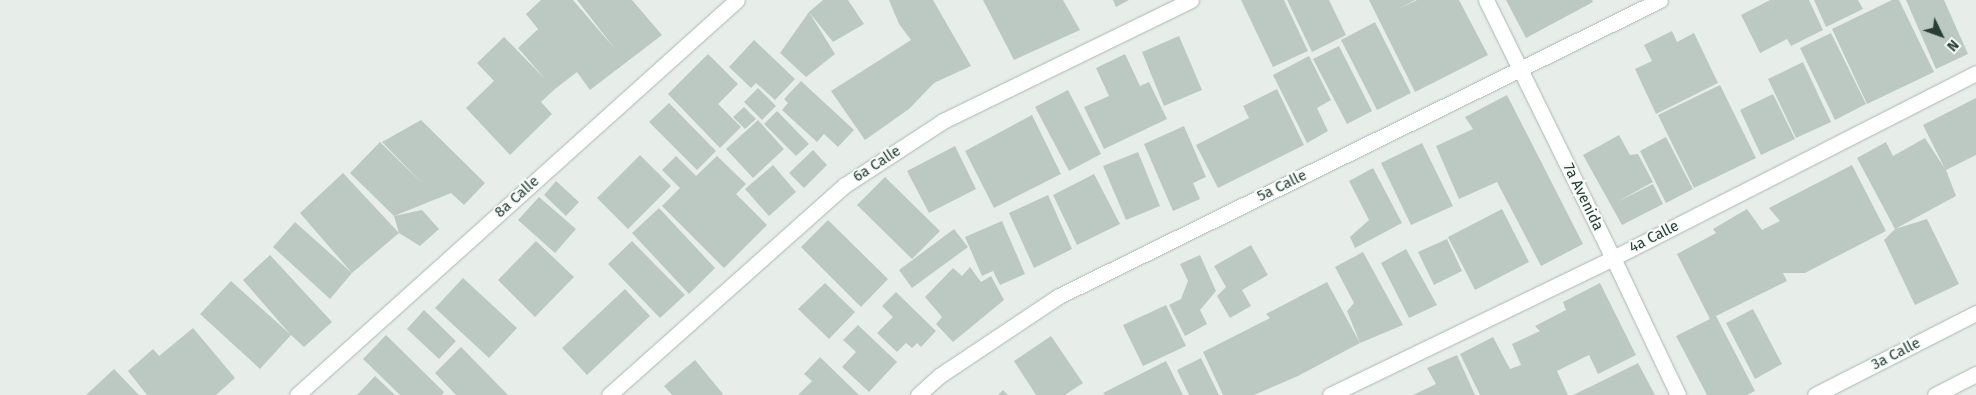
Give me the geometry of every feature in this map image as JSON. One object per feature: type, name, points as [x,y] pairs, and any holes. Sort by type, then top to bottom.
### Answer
[{"type":"street","name":"6a Calle","points":[[610,395],[844,185],[943,121],[1191,0]]},
{"type":"street","name":"7a Avenida","points":[[1486,0],[1522,70],[1678,395]]},
{"type":"street","name":"5a Calle","points":[[918,395],[939,376],[1059,296],[1522,70],[1660,0]]},
{"type":"street","name":"8a Calle","points":[[296,395],[736,1]]},
{"type":"street","name":"4a Calle","points":[[1330,395],[1613,258],[1976,74]]},
{"type":"street","name":"3a Calle","points":[[1815,395],[1976,313]]},
{"type":"street","points":[[1935,395],[1976,374]]},
{"type":"building","points":[[541,0],[573,0],[615,49],[577,0],[632,0],[662,35],[590,90],[577,72],[555,89],[541,102],[552,114],[510,155],[466,108],[494,81],[477,63],[504,37],[546,80],[518,48],[538,29],[526,14]]},
{"type":"building","points":[[823,0],[848,0],[864,24],[833,42],[809,12]]},
{"type":"building","points":[[889,0],[933,0],[971,66],[934,83],[909,109],[865,140],[831,91],[911,40],[899,24]]},
{"type":"building","points":[[983,0],[1063,0],[1080,30],[1014,60]]},
{"type":"building","points":[[1113,0],[1129,0],[1116,7]]},
{"type":"building","points":[[1241,0],[1284,0],[1308,51],[1273,67]]},
{"type":"building","points":[[1287,0],[1329,0],[1346,35],[1312,52]]},
{"type":"building","points":[[1369,0],[1415,0],[1398,9],[1417,0],[1459,0],[1488,55],[1415,92]]},
{"type":"building","points":[[1506,0],[1592,0],[1593,2],[1526,38]]},
{"type":"building","points":[[1770,0],[1809,0],[1823,30],[1791,46],[1787,39],[1760,53],[1741,15]]},
{"type":"building","points":[[1814,0],[1858,0],[1863,9],[1826,27]]},
{"type":"building","points":[[1892,0],[1899,0],[1934,72],[1867,104],[1832,29]]},
{"type":"building","points":[[1906,0],[1944,0],[1968,54],[1936,69]]},
{"type":"building","points":[[809,12],[835,54],[806,77],[780,53]]},
{"type":"building","points":[[1375,22],[1411,93],[1377,110],[1341,40]]},
{"type":"building","points":[[1672,31],[1677,42],[1694,33],[1718,83],[1656,114],[1635,69],[1652,61],[1644,45]]},
{"type":"building","points":[[1831,33],[1866,104],[1835,120],[1800,48]]},
{"type":"building","points":[[1179,36],[1202,90],[1164,106],[1142,52]]},
{"type":"building","points":[[754,40],[795,79],[775,100],[756,83],[751,88],[729,67]]},
{"type":"building","points":[[1339,46],[1372,111],[1347,124],[1313,59]]},
{"type":"building","points":[[708,54],[738,84],[718,104],[741,127],[720,148],[668,94]]},
{"type":"building","points":[[1125,54],[1140,86],[1149,82],[1167,119],[1104,149],[1084,107],[1109,96],[1096,68]]},
{"type":"building","points":[[1309,56],[1331,100],[1317,108],[1328,131],[1307,143],[1273,75]]},
{"type":"building","points":[[1803,62],[1831,122],[1796,138],[1768,79]]},
{"type":"building","points":[[801,81],[854,130],[838,147],[824,134],[817,142],[782,110],[788,103],[784,99]]},
{"type":"building","points":[[1720,85],[1756,158],[1694,188],[1658,115]]},
{"type":"building","points":[[758,88],[776,106],[762,120],[744,102]]},
{"type":"building","points":[[1277,89],[1304,145],[1218,188],[1196,145],[1249,118],[1243,106]]},
{"type":"building","points":[[1068,90],[1101,154],[1069,171],[1035,107]]},
{"type":"building","points":[[1773,94],[1795,139],[1761,155],[1740,110]]},
{"type":"building","points":[[1507,95],[1583,244],[1541,266],[1497,182],[1459,199],[1436,146],[1473,129],[1465,117]]},
{"type":"building","points":[[1976,98],[1976,155],[1946,170],[1956,196],[1895,229],[1857,158],[1886,142],[1893,156],[1925,138],[1945,169],[1923,125]]},
{"type":"building","points":[[669,103],[716,151],[697,170],[649,122]]},
{"type":"building","points":[[744,107],[756,119],[745,129],[733,117]]},
{"type":"building","points":[[777,111],[809,144],[796,156],[764,124]]},
{"type":"building","points":[[1032,115],[1061,174],[994,208],[965,151]]},
{"type":"building","points":[[421,120],[485,183],[464,205],[451,193],[394,216],[350,173],[380,142],[422,183],[382,142]]},
{"type":"building","points":[[758,120],[784,149],[753,178],[726,149]]},
{"type":"building","points":[[1184,126],[1206,177],[1193,183],[1200,199],[1173,211],[1144,144]]},
{"type":"building","points":[[1619,135],[1630,155],[1638,154],[1653,182],[1617,202],[1653,184],[1663,204],[1622,225],[1583,155]]},
{"type":"building","points":[[1666,137],[1693,189],[1666,203],[1640,151]]},
{"type":"building","points":[[1422,143],[1453,206],[1411,225],[1381,163]]},
{"type":"building","points":[[955,146],[976,189],[929,213],[907,171]]},
{"type":"building","points":[[813,150],[827,165],[804,188],[789,173]]},
{"type":"building","points":[[1138,152],[1160,206],[1126,220],[1103,166]]},
{"type":"building","points":[[640,155],[671,186],[628,229],[597,198]]},
{"type":"building","points":[[676,156],[696,176],[717,156],[746,184],[736,194],[767,225],[724,268],[662,206],[680,188],[662,170]]},
{"type":"building","points":[[773,165],[796,192],[769,216],[745,189]]},
{"type":"building","points":[[1852,165],[1886,231],[1805,273],[1783,273],[1787,281],[1716,316],[1755,391],[1747,395],[1707,395],[1676,336],[1710,319],[1677,254],[1716,233],[1713,229],[1747,209],[1762,230],[1780,221],[1769,208]]},
{"type":"building","points":[[1373,168],[1402,223],[1355,248],[1350,237],[1369,220],[1349,181]]},
{"type":"building","points":[[343,173],[399,233],[352,273],[300,213]]},
{"type":"building","points":[[1094,174],[1120,224],[1077,245],[1053,195]]},
{"type":"building","points":[[885,177],[940,231],[912,259],[857,205]]},
{"type":"building","points":[[556,181],[579,202],[566,216],[544,195]]},
{"type":"building","points":[[1048,195],[1072,249],[1034,268],[1009,213]]},
{"type":"building","points":[[539,197],[576,229],[555,253],[518,220]]},
{"type":"building","points":[[659,208],[715,268],[689,294],[632,233]]},
{"type":"building","points":[[1502,209],[1529,262],[1475,290],[1448,237]]},
{"type":"building","points":[[422,210],[439,229],[420,246],[399,233],[394,216]]},
{"type":"building","points":[[1927,219],[1959,284],[1915,305],[1884,240],[1895,229]]},
{"type":"building","points":[[828,220],[888,279],[861,307],[801,247]]},
{"type":"building","points":[[1002,221],[1025,274],[1000,285],[993,271],[982,276],[965,237]]},
{"type":"building","points":[[295,222],[352,273],[330,299],[273,247]]},
{"type":"building","points":[[954,229],[968,247],[912,288],[899,270]]},
{"type":"building","points":[[1447,239],[1462,271],[1434,285],[1418,252]]},
{"type":"building","points":[[536,241],[574,277],[535,317],[498,280]]},
{"type":"building","points":[[632,241],[685,295],[660,318],[608,264]]},
{"type":"building","points":[[1251,245],[1268,275],[1242,290],[1251,306],[1230,318],[1217,296],[1226,287],[1214,266]]},
{"type":"building","points":[[1406,249],[1437,305],[1409,318],[1381,263]]},
{"type":"building","points":[[1363,252],[1403,325],[1360,343],[1347,311],[1354,303],[1335,267]]},
{"type":"building","points":[[270,255],[332,322],[304,347],[291,335],[260,369],[200,314],[231,281],[290,334],[243,280]]},
{"type":"building","points":[[1200,255],[1216,291],[1200,310],[1207,324],[1185,336],[1169,305],[1181,299],[1188,281],[1180,264]]},
{"type":"building","points":[[970,267],[981,282],[991,276],[1004,300],[953,342],[936,324],[942,317],[925,297],[953,268],[962,276]]},
{"type":"building","points":[[463,278],[517,328],[489,358],[435,308]]},
{"type":"building","points":[[1327,282],[1360,343],[1298,376],[1254,395],[1223,395],[1203,352],[1270,318],[1266,314]]},
{"type":"building","points":[[825,283],[855,312],[829,339],[798,309]]},
{"type":"building","points":[[1600,283],[1636,355],[1598,374],[1589,355],[1557,371],[1568,395],[1480,395],[1460,354],[1493,337],[1510,369],[1521,365],[1512,344],[1540,331],[1535,326],[1566,310],[1563,302]]},
{"type":"building","points":[[625,289],[650,316],[587,375],[562,348]]},
{"type":"building","points":[[896,292],[936,331],[921,347],[917,343],[912,348],[906,343],[897,352],[877,333],[893,317],[882,306]]},
{"type":"building","points":[[1166,305],[1186,346],[1143,366],[1123,325]]},
{"type":"building","points":[[1753,309],[1782,364],[1755,379],[1726,323]]},
{"type":"building","points":[[424,310],[456,341],[439,359],[407,329]]},
{"type":"building","points":[[858,325],[897,362],[869,392],[842,367],[856,352],[843,340]]},
{"type":"building","points":[[193,328],[235,378],[216,395],[147,395],[128,371],[153,349],[159,356]]},
{"type":"building","points":[[386,335],[444,392],[442,395],[400,395],[363,359]]},
{"type":"building","points":[[1051,336],[1083,383],[1065,395],[1036,395],[1014,361]]},
{"type":"building","points":[[461,347],[508,395],[456,395],[435,373]]},
{"type":"building","points":[[1457,355],[1475,395],[1413,395],[1436,384],[1427,368]]},
{"type":"building","points":[[820,357],[859,395],[798,395],[812,381],[804,374]]},
{"type":"building","points":[[1201,358],[1219,395],[1189,395],[1177,370]]},
{"type":"building","points":[[695,360],[722,395],[672,395],[664,386]]},
{"type":"building","points":[[1166,361],[1183,395],[1105,395],[1103,393]]},
{"type":"building","points":[[1638,363],[1655,395],[1573,395],[1602,381]]},
{"type":"building","points":[[114,369],[139,395],[86,395]]},
{"type":"building","points":[[375,376],[395,395],[357,395]]},
{"type":"building","points":[[1003,390],[1008,395],[998,395]]}]
